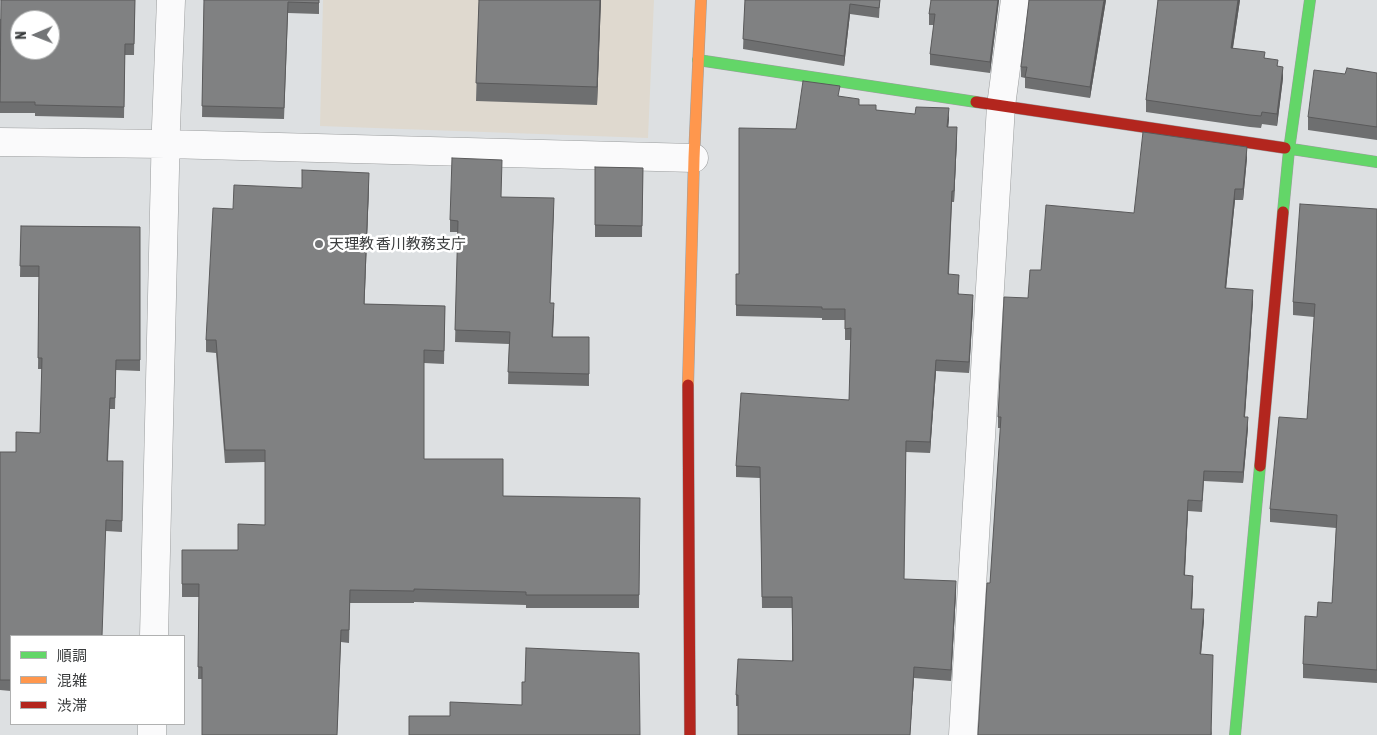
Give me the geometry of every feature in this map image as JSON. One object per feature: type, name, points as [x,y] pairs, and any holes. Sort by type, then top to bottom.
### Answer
[{"type":"street","points":[[154,635],[171,0]]},
{"type":"street","points":[[690,735],[687,423],[694,158],[701,0]]},
{"type":"street","points":[[963,735],[1001,106],[1015,0]]},
{"type":"street","points":[[1235,735],[1290,150],[1310,0]]},
{"type":"street","points":[[698,60],[1377,162]]},
{"type":"street","points":[[0,142],[166,144],[694,158]]},
{"type":"shaded area","points":[[323,0],[654,0],[648,138],[320,126]]},
{"type":"building","points":[[1,0],[135,0],[134,44],[125,44],[124,107],[35,105],[35,102],[0,102]]},
{"type":"building","points":[[204,0],[319,0],[319,3],[288,2],[284,108],[202,106]]},
{"type":"building","points":[[479,0],[600,0],[597,87],[476,83]]},
{"type":"building","points":[[745,0],[880,0],[879,8],[850,4],[844,56],[743,39]]},
{"type":"building","points":[[931,0],[998,0],[990,62],[930,54],[935,14],[929,14]]},
{"type":"building","points":[[1029,0],[1104,0],[1090,87],[1025,77],[1027,67],[1021,67]]},
{"type":"building","points":[[1158,0],[1238,0],[1231,48],[1265,52],[1264,58],[1278,60],[1277,66],[1283,67],[1277,114],[1262,112],[1261,116],[1250,115],[1146,100]]},
{"type":"building","points":[[1347,68],[1377,73],[1377,127],[1308,117],[1314,70],[1345,74]]},
{"type":"building","points":[[803,81],[840,86],[838,96],[859,99],[859,105],[876,105],[876,110],[915,114],[916,107],[949,108],[947,127],[957,127],[948,274],[959,275],[958,294],[973,295],[969,362],[936,360],[930,442],[906,441],[904,579],[956,581],[951,670],[914,667],[910,735],[738,735],[738,695],[736,695],[738,659],[793,661],[792,597],[762,597],[760,467],[736,466],[741,393],[849,400],[851,328],[845,329],[845,309],[736,305],[736,274],[739,274],[739,128],[796,129]]},
{"type":"building","points":[[1143,132],[1247,147],[1243,189],[1235,189],[1225,288],[1253,290],[1244,417],[1248,417],[1243,472],[1204,471],[1202,501],[1188,500],[1184,575],[1193,576],[1191,609],[1204,609],[1200,654],[1213,655],[1211,735],[978,735],[987,583],[990,583],[1001,417],[998,417],[1004,297],[1028,298],[1030,270],[1041,270],[1046,205],[1134,213]]},
{"type":"building","points":[[452,158],[502,160],[501,197],[554,198],[550,303],[554,303],[552,337],[589,337],[589,374],[508,372],[510,332],[455,330],[458,221],[450,220]]},
{"type":"building","points":[[595,167],[643,168],[642,226],[595,225]]},
{"type":"building","points":[[302,170],[369,173],[364,304],[445,306],[444,351],[424,350],[424,459],[503,459],[503,496],[640,498],[639,595],[526,595],[526,592],[414,589],[414,591],[350,590],[349,630],[341,630],[337,735],[202,735],[202,667],[198,667],[199,584],[182,584],[182,550],[238,550],[238,524],[265,525],[265,450],[225,450],[216,340],[206,340],[213,208],[233,209],[234,185],[302,188]]},
{"type":"building","points":[[1300,204],[1377,209],[1377,670],[1303,664],[1305,616],[1317,617],[1318,602],[1332,603],[1337,515],[1270,509],[1279,417],[1307,419],[1315,304],[1293,302]]},
{"type":"building","points":[[21,226],[140,227],[140,360],[116,360],[115,398],[110,398],[107,461],[123,461],[122,521],[106,520],[102,635],[10,635],[10,680],[0,680],[0,452],[16,452],[16,432],[40,433],[42,358],[38,358],[39,266],[20,266]]},
{"type":"building","points":[[526,648],[639,653],[640,735],[409,735],[409,716],[450,716],[450,702],[522,705],[522,682],[525,682]]},
{"type":"traffic: fast","points":[[1283,212],[1289,150],[1310,0]]},
{"type":"traffic: fast","points":[[698,60],[976,102]]},
{"type":"traffic: fast","points":[[1285,148],[1377,162]]},
{"type":"traffic: fast","points":[[1235,735],[1260,466]]},
{"type":"traffic: slow","points":[[688,385],[694,158],[701,0]]},
{"type":"traffic: jam","points":[[976,102],[1285,148]]},
{"type":"traffic: jam","points":[[1260,466],[1283,212]]},
{"type":"traffic: jam","points":[[688,385],[690,735]]},
{"type":"place","name":"天理教 香川教務支庁","points":[[319,244]]}]
